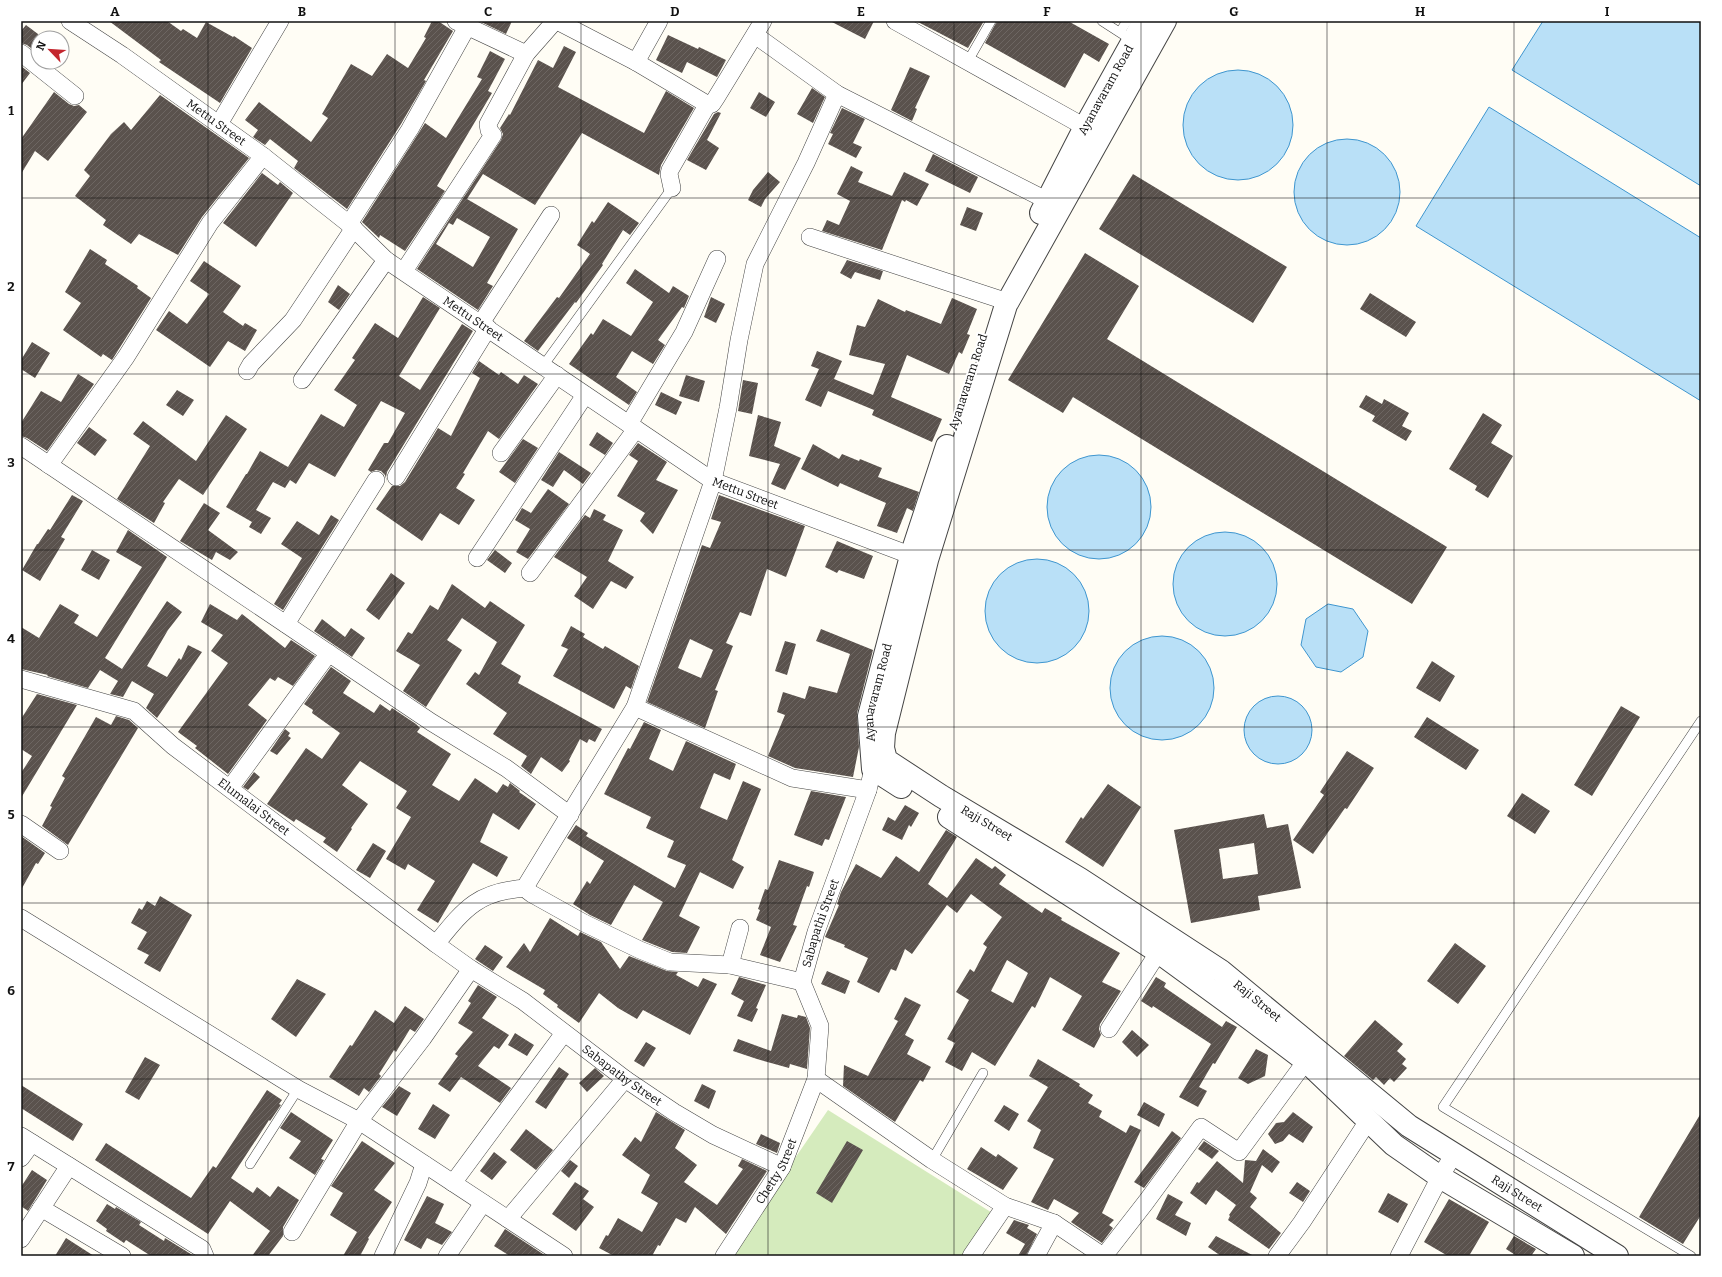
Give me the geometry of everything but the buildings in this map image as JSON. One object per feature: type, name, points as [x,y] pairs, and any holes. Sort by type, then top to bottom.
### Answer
[{"type":"street","name":"Mettu Street","points":[[70,21],[122,55],[263,156],[352,226],[386,260],[713,481],[919,559]]},
{"type":"street","points":[[219,124],[280,21]]},
{"type":"street","points":[[404,271],[493,135],[489,130],[488,124],[526,54],[556,21],[636,62],[704,102],[706,105]]},
{"type":"street","points":[[636,62],[660,21]]},
{"type":"street","points":[[706,105],[712,104],[763,21]]},
{"type":"street","name":"Ayanavaram Road","points":[[876,773],[869,716],[1001,300],[1048,201],[1086,127],[1127,31],[1144,21]]},
{"type":"street","name":"Ayanavaram Road","points":[[1001,300],[1165,21]]},
{"type":"street","points":[[899,22],[1086,127]]},
{"type":"street","points":[[248,371],[251,364],[293,320],[352,226],[410,129],[462,24],[526,54]]},
{"type":"street","points":[[755,35],[837,94],[1048,201]]},
{"type":"street","points":[[21,53],[75,96]]},
{"type":"street","points":[[802,982],[730,965],[670,962],[640,950],[584,923],[532,894],[528,891],[527,884],[635,707],[713,481],[728,408],[739,340],[755,264],[806,163],[837,94]]},
{"type":"street","points":[[672,188],[669,174],[670,170],[706,105]]},
{"type":"street","points":[[49,465],[126,357],[210,223],[263,156]]},
{"type":"street","points":[[396,477],[484,325],[551,214]]},
{"type":"street","points":[[810,237],[1001,300]]},
{"type":"street","points":[[530,573],[632,426],[684,332],[716,259]]},
{"type":"street","points":[[302,380],[386,260]]},
{"type":"street","points":[[501,453],[557,375]]},
{"type":"street","points":[[477,558],[585,395]]},
{"type":"street","points":[[21,446],[431,722],[506,768],[570,814]]},
{"type":"street","points":[[286,624],[376,480]]},
{"type":"street","points":[[230,788],[329,653]]},
{"type":"street","name":"Elumalai Street","points":[[21,679],[134,711],[173,746],[471,969]]},
{"type":"street","points":[[635,707],[792,778],[876,773]]},
{"type":"street","name":"Raji Street","points":[[876,773],[1093,909],[1164,945],[1221,971],[1409,1126],[1617,1256]]},
{"type":"street","name":"Sabapathi Street","points":[[816,1079],[820,1026],[802,982],[816,932],[876,773]]},
{"type":"street","points":[[21,824],[60,851]]},
{"type":"street","points":[[436,944],[456,920],[471,906],[485,896],[509,889],[527,888]]},
{"type":"street","points":[[21,918],[298,1089],[359,1121],[564,1256]]},
{"type":"street","points":[[730,965],[740,928]]},
{"type":"street","points":[[1108,1029],[1164,945]]},
{"type":"street","name":"Raji Street","points":[[1164,945],[1306,1061],[1394,1144],[1440,1177],[1573,1256]]},
{"type":"street","points":[[292,1232],[359,1121],[423,1038],[471,969]]},
{"type":"street","name":"Sabapathy Street","points":[[471,969],[523,1001],[564,1034],[625,1079],[674,1112],[713,1135],[782,1167]]},
{"type":"street","points":[[453,1183],[564,1034]]},
{"type":"street","points":[[816,1079],[932,1160],[1005,1206],[1054,1223],[1104,1256],[1201,1127],[1239,1152],[1306,1061]]},
{"type":"street","points":[[508,1219],[625,1079]]},
{"type":"street","name":"Chetty Street","points":[[724,1256],[782,1167],[816,1079]]},
{"type":"street","points":[[1277,1256],[1302,1222],[1368,1121]]},
{"type":"street","points":[[21,1158],[26,1139],[202,1249],[205,1256]]},
{"type":"street","points":[[1399,1256],[1440,1177],[1454,1154]]},
{"type":"street","points":[[383,1256],[418,1183],[424,1164]]},
{"type":"street","points":[[21,1240],[69,1166]]},
{"type":"street","points":[[447,1256],[483,1202]]},
{"type":"street","points":[[971,1256],[1005,1206]]},
{"type":"street","points":[[41,1208],[122,1256]]},
{"type":"street","points":[[1036,1256],[1054,1223]]},
{"type":"lane","points":[[968,61],[991,21]]},
{"type":"lane","points":[[1102,21],[1127,31]]},
{"type":"lane","points":[[542,366],[672,188]]},
{"type":"lane","points":[[1691,1256],[1443,1107],[1701,721]]},
{"type":"lane","points":[[932,1160],[983,1073]]},
{"type":"lane","points":[[250,1164],[298,1089]]},
{"type":"green space","points":[[828,1110],[994,1214],[965,1256],[728,1256]]},
{"type":"water","points":[[1543,21],[1701,22],[1701,186],[1512,70]]},
{"type":"water","points":[[1238,70],[1259,74],[1277,86],[1289,104],[1293,125],[1289,146],[1277,164],[1259,176],[1238,180],[1217,176],[1199,164],[1187,146],[1183,125],[1187,104],[1199,86],[1217,74]]},
{"type":"water","points":[[1489,107],[1701,238],[1701,401],[1416,226]]},
{"type":"water","points":[[1347,139],[1367,143],[1385,154],[1396,172],[1400,192],[1396,212],[1385,230],[1367,241],[1347,245],[1327,241],[1309,230],[1298,212],[1294,192],[1298,172],[1309,154],[1327,143]]},
{"type":"water","points":[[1099,455],[1119,459],[1128,464],[1142,478],[1147,487],[1151,507],[1147,527],[1142,536],[1128,550],[1119,555],[1099,559],[1079,555],[1070,550],[1056,536],[1051,527],[1047,507],[1051,487],[1056,478],[1070,464],[1079,459]]},
{"type":"water","points":[[1225,532],[1245,536],[1254,541],[1268,555],[1273,564],[1277,584],[1273,604],[1268,613],[1254,627],[1245,632],[1225,636],[1205,632],[1196,627],[1182,613],[1177,604],[1173,584],[1177,564],[1182,555],[1196,541],[1205,536]]},
{"type":"water","points":[[1037,559],[1057,563],[1066,568],[1080,582],[1085,591],[1089,611],[1085,631],[1080,640],[1066,654],[1057,659],[1037,663],[1017,659],[1008,654],[994,640],[989,631],[985,611],[989,591],[994,582],[1008,568],[1017,563]]},
{"type":"water","points":[[1328,604],[1353,609],[1368,631],[1363,657],[1341,672],[1316,667],[1301,645],[1306,619]]},
{"type":"water","points":[[1162,636],[1182,640],[1191,645],[1205,659],[1210,668],[1214,688],[1210,708],[1205,717],[1191,731],[1182,736],[1162,740],[1142,736],[1133,731],[1119,717],[1114,708],[1110,688],[1114,668],[1119,659],[1133,645],[1142,640]]},
{"type":"water","points":[[1278,696],[1291,699],[1302,706],[1309,717],[1312,730],[1309,743],[1302,754],[1291,761],[1278,764],[1265,761],[1254,754],[1247,743],[1244,730],[1247,717],[1254,706],[1265,699]]}]
